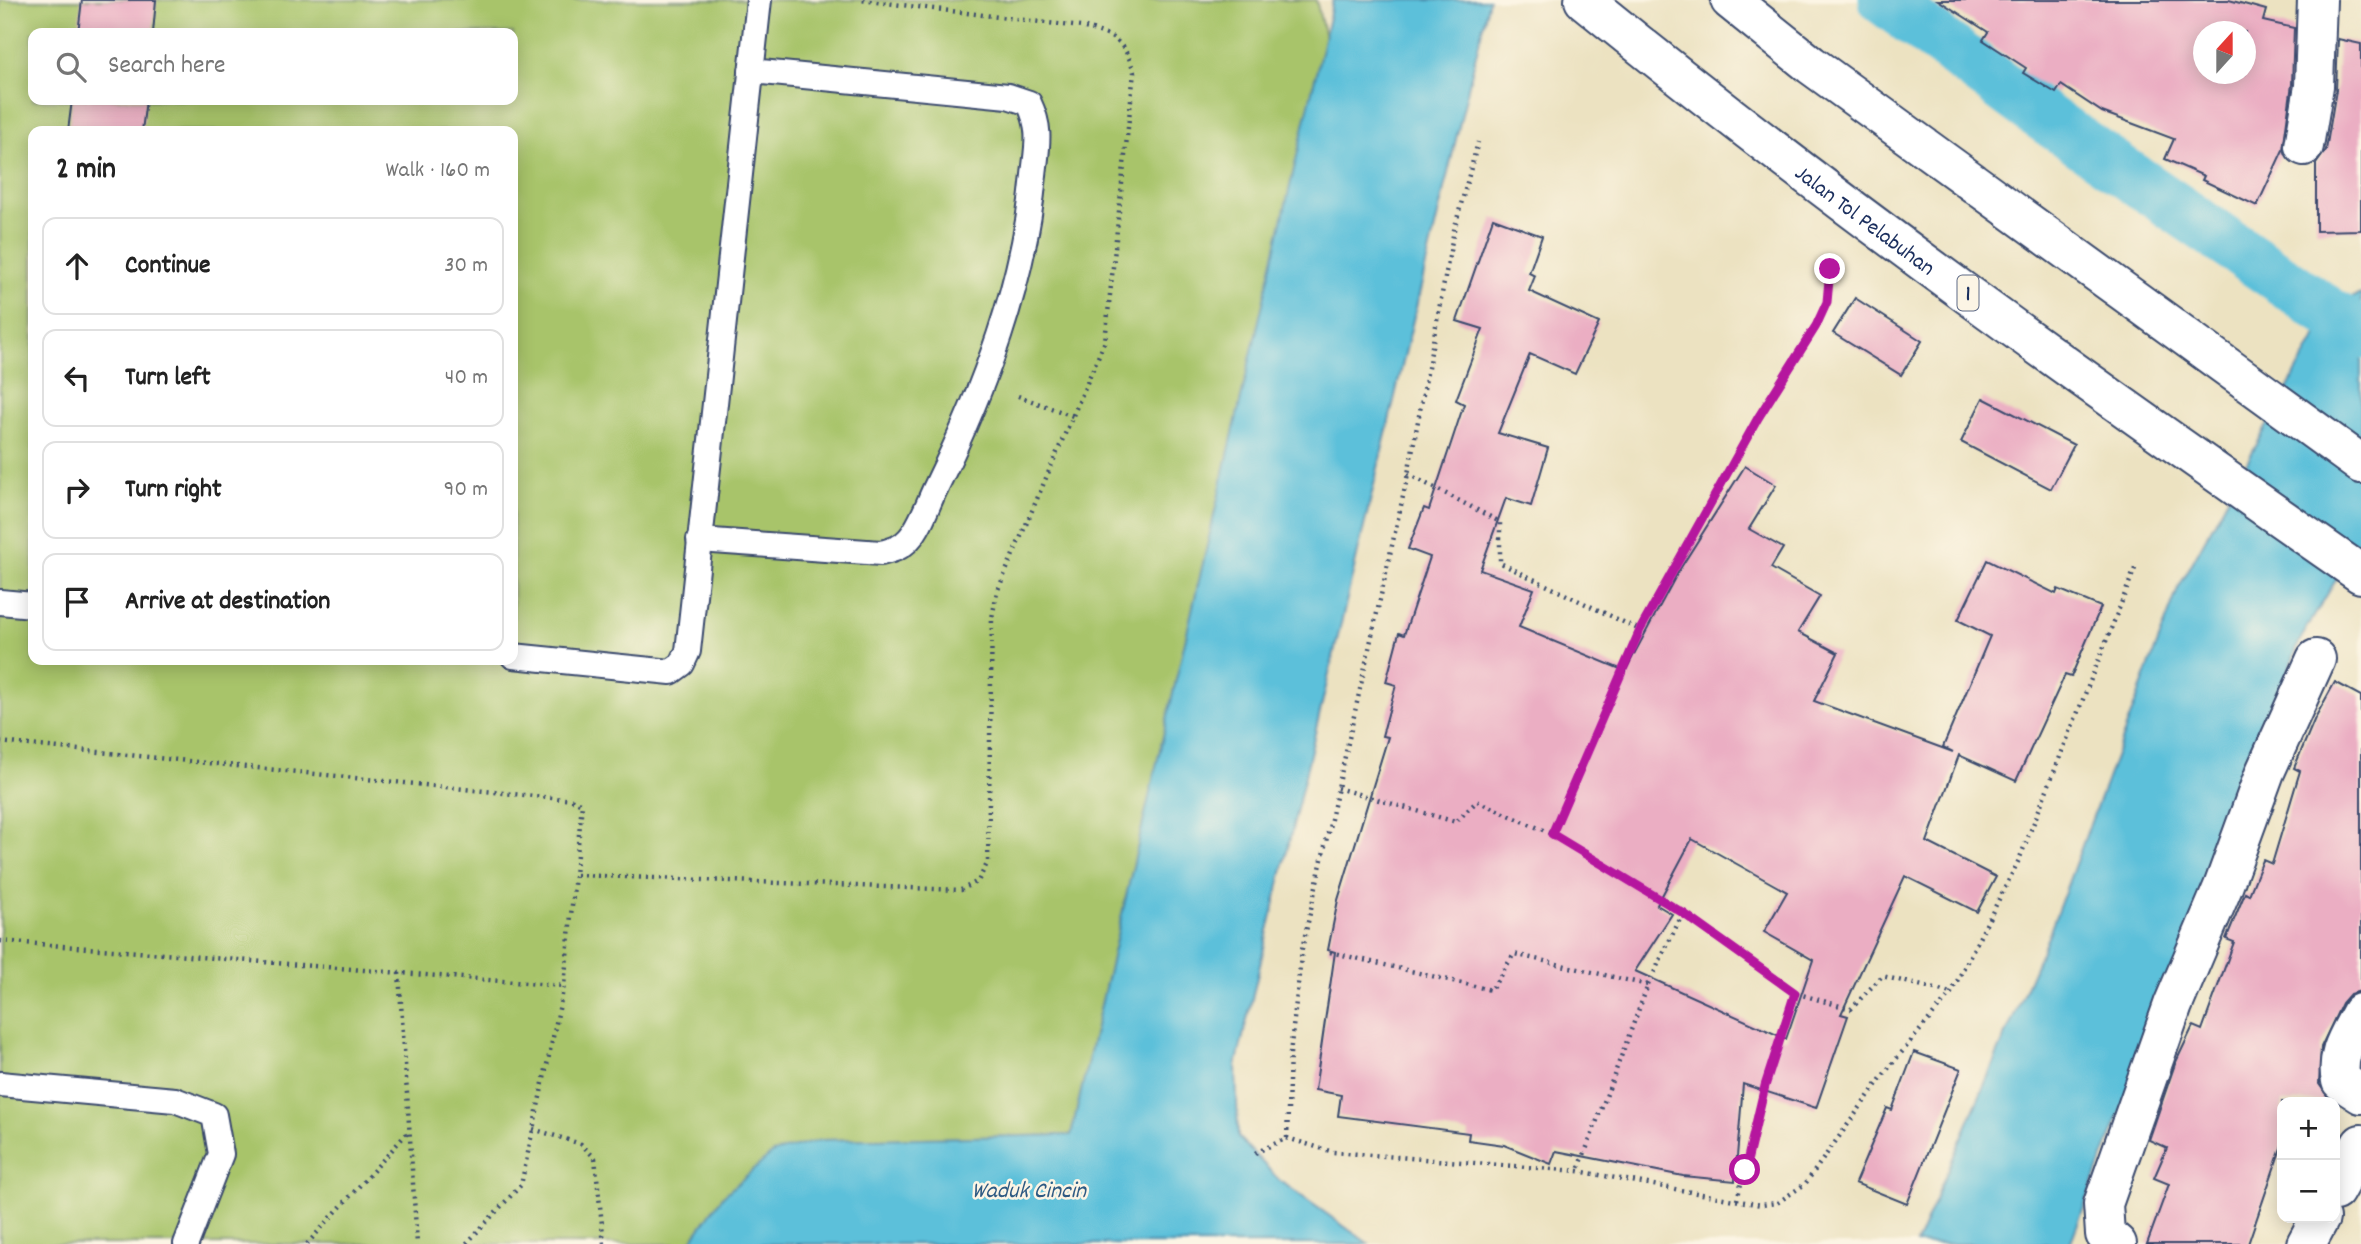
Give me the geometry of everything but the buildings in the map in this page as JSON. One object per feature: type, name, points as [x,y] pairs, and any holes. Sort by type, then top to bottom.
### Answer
[{"type":"main road","name":"Jalan Tol Pelabuhan","points":[[1584,0],[1786,159],[1992,312],[2361,574]]},
{"type":"main road","points":[[1730,0],[1811,65],[2361,464]]},
{"type":"main road","points":[[2304,146],[2314,86],[2317,0]]},
{"type":"main road","points":[[2117,1244],[2105,1234],[2103,1204],[2173,1005],[2223,887],[2264,772],[2316,659]]},
{"type":"main road","points":[[2361,1013],[2339,1055],[2338,1068],[2341,1081],[2361,1094]]},
{"type":"main road","points":[[2340,1182],[2361,1144]]},
{"type":"main road","points":[[2306,1244],[2317,1223]]},
{"type":"lane","points":[[518,657],[671,672],[682,664],[688,651],[759,0]]},
{"type":"lane","points":[[699,540],[881,553],[898,549],[911,538],[956,446],[981,382],[1016,283],[1030,215],[1039,123],[1029,103],[1008,96],[751,72]]},
{"type":"lane","points":[[0,602],[28,605]]},
{"type":"lane","points":[[0,1084],[175,1100],[214,1115],[220,1154],[186,1244]]},
{"type":"path","points":[[1287,1138],[1290,1054],[1302,949],[1408,474],[1454,230],[1478,142]]},
{"type":"path","points":[[1552,834],[1640,630],[1758,418],[1816,326],[1827,302],[1830,269]]},
{"type":"path","points":[[981,382],[1073,416]]},
{"type":"path","points":[[1408,474],[1500,522],[1500,563],[1640,630]]},
{"type":"path","points":[[1255,1153],[1287,1138],[1333,1152],[1578,1171],[1761,1205],[1777,1203],[1805,1184],[1886,1070],[1951,993],[2020,860],[2136,566]]},
{"type":"path","points":[[0,742],[572,800],[582,804],[565,986],[521,1185],[466,1244]]},
{"type":"path","points":[[1337,788],[1456,822],[1477,801],[1552,834],[1683,913],[1795,993],[1851,1009],[1882,976],[1951,993]]},
{"type":"path","points":[[1578,1171],[1648,985],[1683,913]]},
{"type":"path","points":[[0,941],[565,986]]},
{"type":"path","points":[[1330,952],[1492,990],[1514,954],[1648,985]]},
{"type":"path","points":[[399,973],[417,1244]]},
{"type":"path","points":[[1737,1199],[1765,1086],[1795,993]]},
{"type":"path","points":[[533,1129],[581,1144],[595,1158],[604,1244]]},
{"type":"path","points":[[307,1244],[410,1131]]},
{"type":"path","points":[[473,1237],[474,1244]]},
{"type":"green space","points":[[0,0],[1316,0],[1325,37],[1071,1135],[821,1140],[723,1196],[689,1244],[0,1244]]},
{"type":"water","name":"Waduk Cincin","points":[[1333,0],[1489,0],[1236,1066],[1238,1137],[1279,1180],[1369,1244],[689,1244],[723,1196],[773,1153],[821,1140],[1071,1135]]},
{"type":"water","points":[[2361,294],[2361,538],[2300,640],[2070,1244],[1916,1244],[2049,934],[2178,589],[2333,305]]},
{"type":"waterway","points":[[1884,0],[2032,109],[2361,334]]},
{"type":"route","points":[[1745,1170],[1765,1086],[1795,993],[1683,913],[1552,834],[1640,630],[1758,418],[1816,326],[1827,302],[1830,269]]}]
